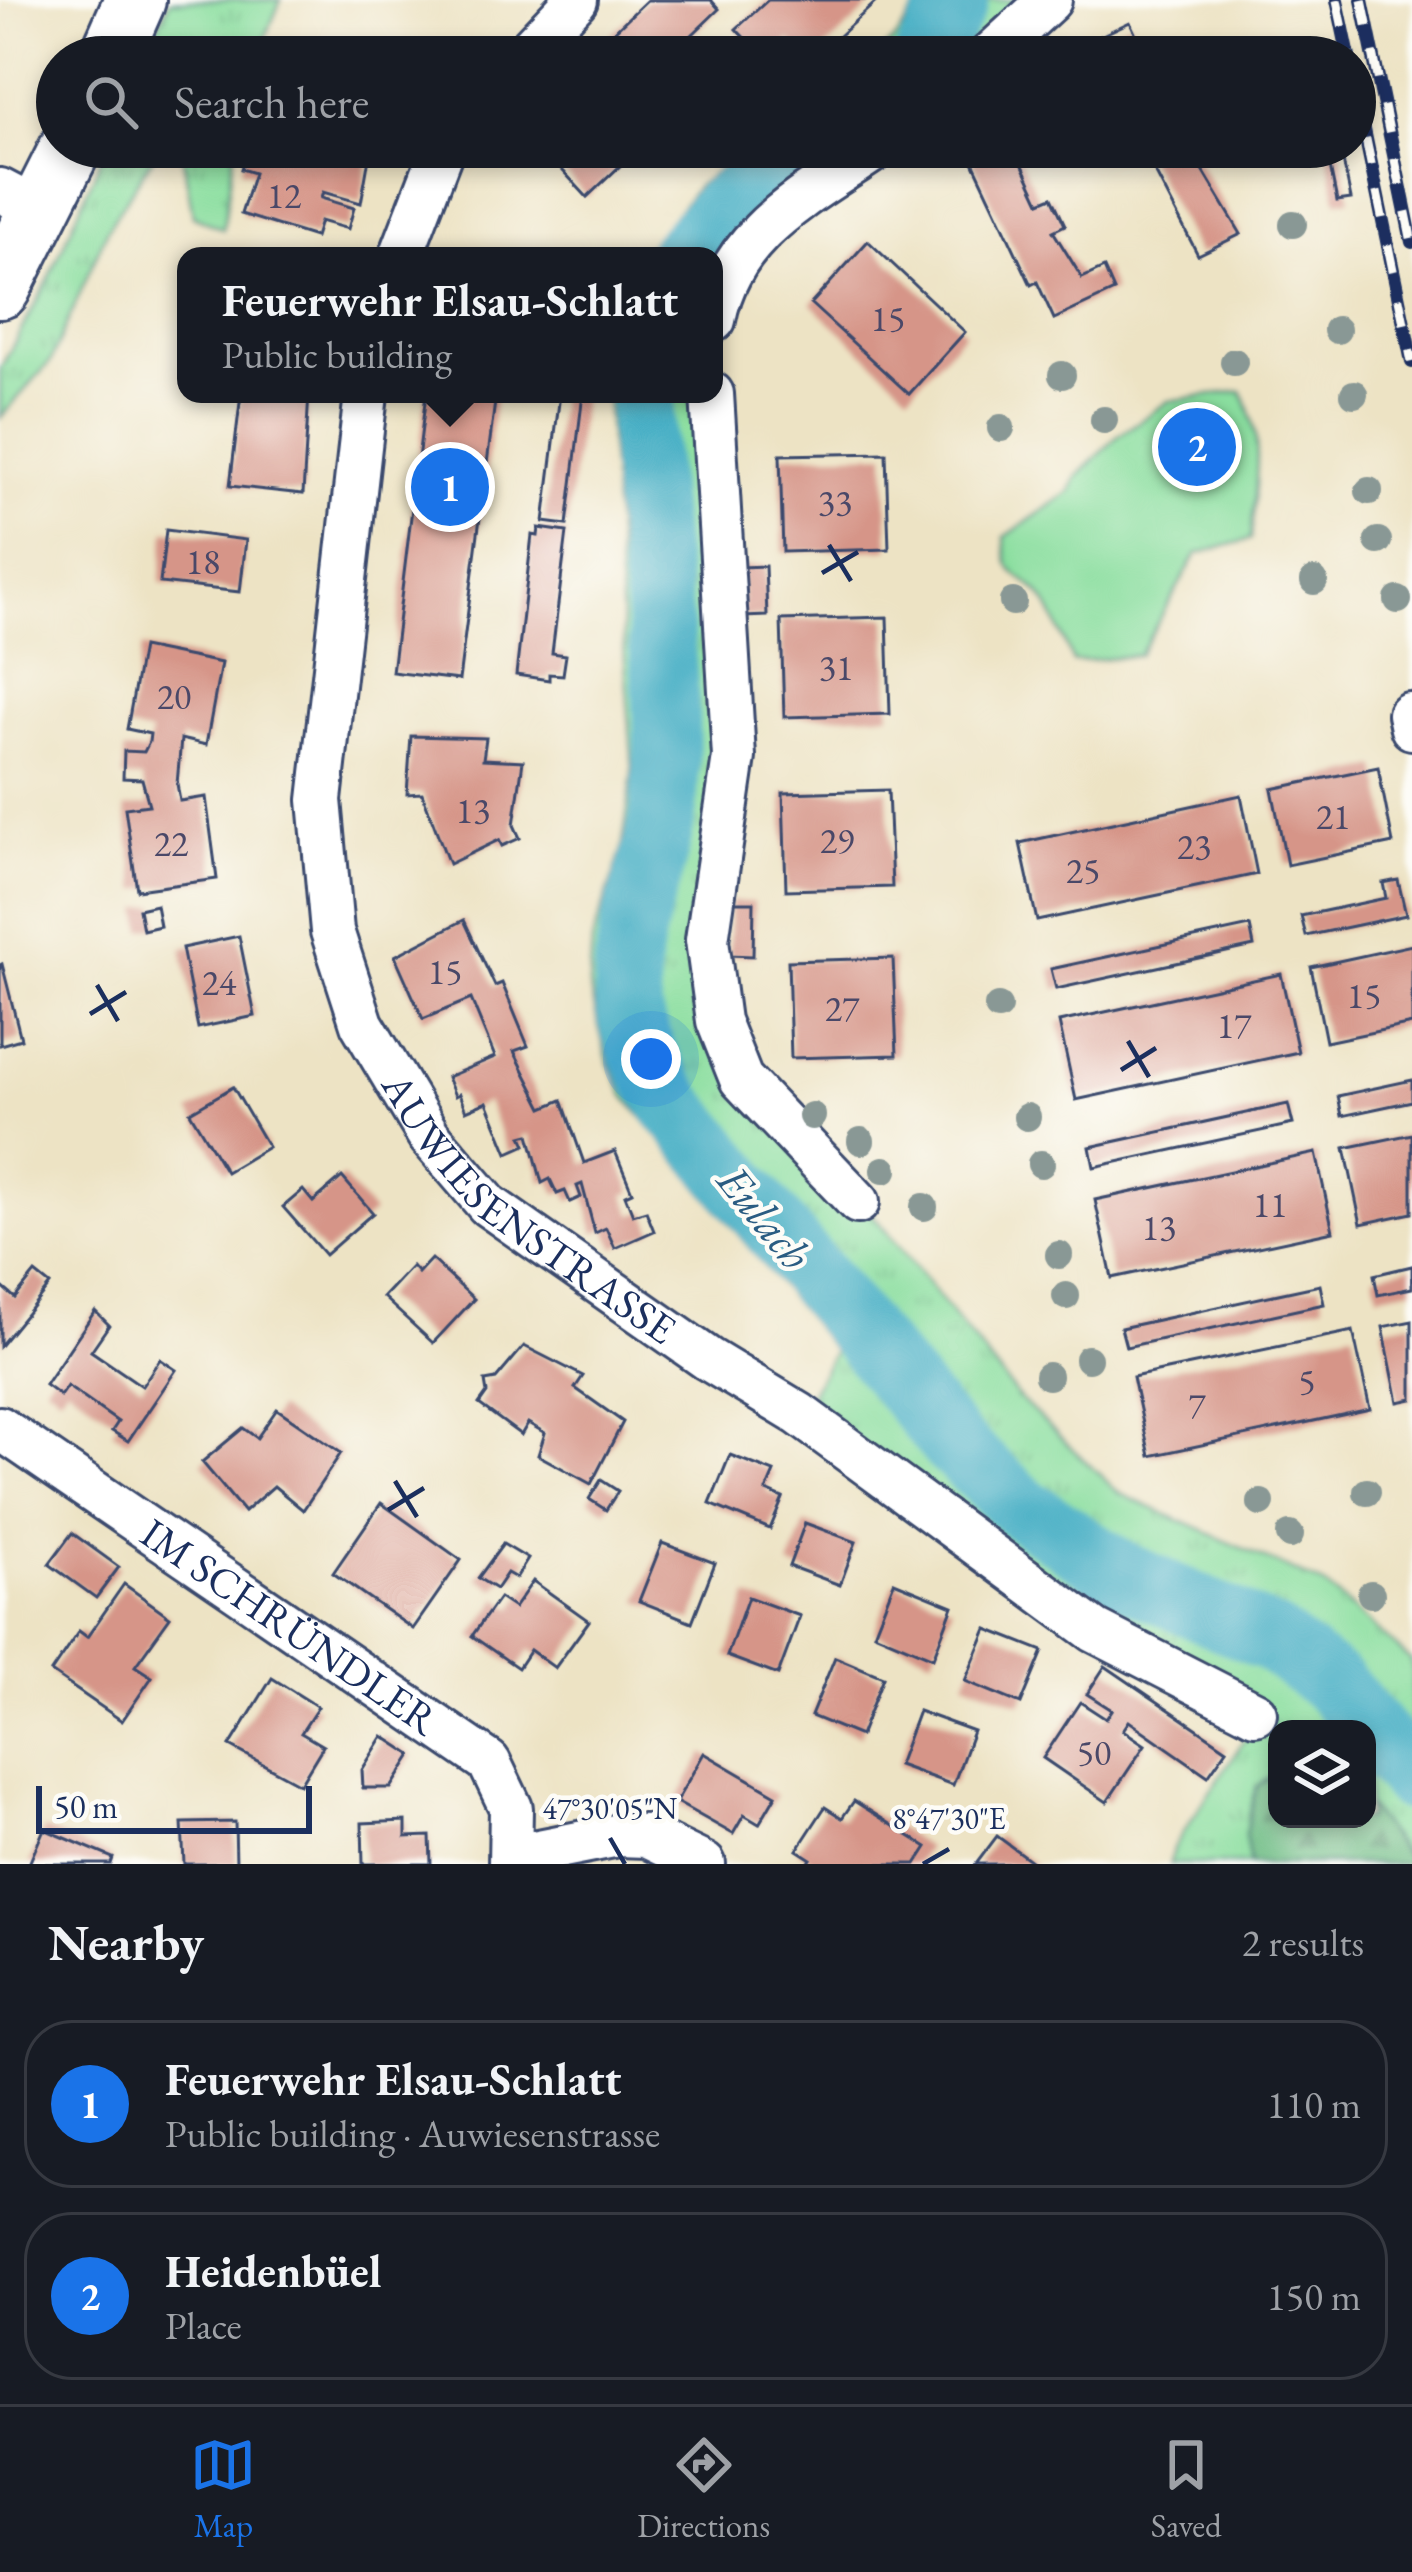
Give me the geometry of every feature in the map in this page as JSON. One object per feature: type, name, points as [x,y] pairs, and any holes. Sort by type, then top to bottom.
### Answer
[{"type":"main road","points":[[119,36],[135,0]]},
{"type":"main road","points":[[0,289],[21,201],[52,168]]},
{"type":"street","points":[[542,36],[576,0]]},
{"type":"street","points":[[1010,36],[1050,0]]},
{"type":"street","points":[[404,247],[435,168]]},
{"type":"street","points":[[723,283],[747,242],[797,200],[846,168]]},
{"type":"street","name":"AUWIESENSTRASSE","points":[[365,403],[320,800],[332,931],[362,1024],[429,1136],[488,1205],[708,1359],[799,1414],[1095,1631],[1255,1713]]},
{"type":"street","points":[[713,403],[734,757],[707,940],[718,1021],[741,1079],[858,1202]]},
{"type":"street","name":"IM SCHRÜNDLER","points":[[0,1428],[489,1762],[512,1808],[511,1860]]},
{"type":"street","points":[[511,1860],[619,1835],[646,1836],[704,1864]]},
{"type":"green space","points":[[170,0],[281,0],[266,36],[154,36]]},
{"type":"green space","points":[[922,0],[1016,0],[1014,30],[1008,36],[898,36]]},
{"type":"green space","points":[[97,168],[146,168],[108,228],[51,361],[0,418],[0,369],[48,281]]},
{"type":"green space","points":[[185,168],[232,168],[223,229],[193,216]]},
{"type":"green space","points":[[721,168],[846,168],[797,200],[723,307],[723,247],[649,247],[698,185]]},
{"type":"green space","points":[[1241,391],[1256,445],[1251,539],[1197,554],[1139,655],[1073,662],[1043,598],[1009,566],[1005,537],[1070,492],[1077,477],[1118,436],[1169,401]]},
{"type":"green space","points":[[607,403],[712,403],[718,1021],[1019,1398],[1119,1493],[1324,1585],[1412,1661],[1412,1863],[1376,1817],[1376,1720],[1268,1720],[1268,1779],[1257,1786],[1245,1834],[1250,1864],[1170,1864],[1173,1848],[1260,1716],[799,1414],[834,1351],[625,1096],[607,1058],[589,985],[592,941],[622,850],[633,773]]},
{"type":"green space","points":[[1268,1779],[1268,1828],[1376,1828],[1376,1818],[1412,1864],[1250,1864],[1245,1834],[1257,1786]]},
{"type":"building","points":[[647,0],[711,0],[719,9],[691,36],[609,36]]},
{"type":"building","points":[[768,0],[878,0],[839,36],[743,36],[736,29]]},
{"type":"building","points":[[1130,22],[1136,36],[1100,36]]},
{"type":"building","points":[[367,168],[361,203],[323,192],[321,198],[354,208],[348,229],[320,221],[315,237],[241,214],[254,173],[241,169]]},
{"type":"building","points":[[560,168],[618,168],[587,197]]},
{"type":"building","points":[[976,168],[1024,168],[1040,202],[1052,197],[1065,225],[1053,231],[1082,278],[1104,268],[1114,291],[1054,319],[1037,282],[1031,285]]},
{"type":"building","points":[[1153,168],[1202,168],[1241,234],[1198,255]]},
{"type":"building","points":[[1330,168],[1344,168],[1351,199],[1337,201]]},
{"type":"building","points":[[868,241],[965,332],[909,394],[811,304]]},
{"type":"building","points":[[240,403],[308,403],[303,494],[230,486]]},
{"type":"building","points":[[425,403],[495,403],[459,680],[392,672]]},
{"type":"building","points":[[559,403],[582,403],[567,525],[544,522]]},
{"type":"building","points":[[886,453],[889,549],[783,552],[780,455]]},
{"type":"building","points":[[539,528],[567,532],[552,653],[566,655],[563,675],[549,674],[549,680],[516,675],[532,535],[538,536]]},
{"type":"building","points":[[166,530],[246,540],[240,592],[160,583]]},
{"type":"building","points":[[765,566],[767,616],[743,617],[741,567]]},
{"type":"building","points":[[887,617],[890,714],[784,717],[781,620]]},
{"type":"building","points":[[142,647],[221,663],[206,745],[181,739],[177,784],[180,801],[206,797],[217,879],[137,890],[125,808],[149,805],[142,779],[123,778],[124,751],[144,752],[149,742],[150,734],[127,729]]},
{"type":"building","points":[[411,736],[486,738],[483,759],[523,761],[514,825],[520,838],[502,846],[499,840],[449,864],[422,793],[407,794]]},
{"type":"building","points":[[1378,767],[1393,843],[1287,865],[1272,789]]},
{"type":"building","points":[[888,790],[892,887],[786,890],[783,793]]},
{"type":"building","points":[[1241,795],[1257,874],[1037,921],[1020,843]]},
{"type":"building","points":[[1398,880],[1406,915],[1306,936],[1301,916],[1386,898],[1383,883]]},
{"type":"building","points":[[730,902],[754,902],[753,956],[729,955]]},
{"type":"building","points":[[156,905],[160,926],[143,930],[139,909]]},
{"type":"building","points":[[464,920],[495,986],[502,983],[528,1046],[514,1051],[543,1108],[562,1100],[584,1163],[615,1151],[632,1192],[625,1195],[633,1215],[646,1211],[654,1231],[615,1248],[606,1228],[595,1233],[582,1184],[577,1186],[581,1197],[570,1202],[565,1191],[557,1194],[550,1179],[542,1183],[529,1134],[522,1136],[526,1145],[508,1153],[487,1102],[466,1111],[459,1094],[455,1096],[447,1077],[495,1057],[471,999],[423,1019],[395,956]]},
{"type":"building","points":[[1250,926],[1254,946],[1056,989],[1051,969]]},
{"type":"building","points":[[239,936],[255,1016],[198,1028],[182,948]]},
{"type":"building","points":[[1412,945],[1412,1024],[1326,1042],[1311,967]]},
{"type":"building","points":[[893,958],[897,1055],[791,1058],[788,961]]},
{"type":"building","points":[[0,965],[21,1039],[0,1045]]},
{"type":"building","points":[[1281,974],[1298,1052],[1076,1100],[1059,1022]]},
{"type":"building","points":[[1412,1080],[1412,1101],[1342,1116],[1338,1096]]},
{"type":"building","points":[[233,1087],[268,1147],[226,1172],[190,1112]]},
{"type":"building","points":[[1288,1104],[1293,1124],[1094,1167],[1090,1147]]},
{"type":"building","points":[[1412,1134],[1412,1213],[1361,1224],[1345,1148]]},
{"type":"building","points":[[1316,1153],[1333,1231],[1112,1278],[1095,1200]]},
{"type":"building","points":[[342,1177],[373,1213],[325,1255],[283,1207],[303,1190],[313,1202]]},
{"type":"building","points":[[431,1259],[474,1299],[433,1343],[383,1297],[412,1266],[418,1273]]},
{"type":"building","points":[[1412,1266],[1412,1288],[1378,1295],[1374,1275]]},
{"type":"building","points":[[35,1273],[50,1285],[0,1346],[0,1285],[15,1298]]},
{"type":"building","points":[[1320,1285],[1324,1304],[1126,1347],[1121,1328]]},
{"type":"building","points":[[95,1311],[109,1325],[91,1351],[142,1386],[160,1359],[176,1370],[128,1441],[112,1431],[118,1422],[67,1386],[60,1396],[45,1385]]},
{"type":"building","points":[[1412,1321],[1412,1399],[1398,1402],[1383,1327]]},
{"type":"building","points":[[1353,1331],[1370,1409],[1150,1456],[1133,1377]]},
{"type":"building","points":[[524,1346],[583,1376],[575,1388],[623,1422],[591,1484],[538,1455],[545,1433],[528,1423],[521,1435],[479,1404],[487,1393],[485,1381],[496,1379]]},
{"type":"building","points":[[277,1409],[341,1453],[303,1510],[274,1486],[244,1512],[202,1462],[243,1428],[257,1438]]},
{"type":"building","points":[[730,1455],[774,1472],[766,1491],[783,1498],[770,1529],[710,1504]]},
{"type":"building","points":[[601,1480],[618,1491],[606,1510],[589,1499]]},
{"type":"building","points":[[381,1503],[461,1560],[413,1629],[333,1573]]},
{"type":"building","points":[[805,1523],[856,1542],[840,1585],[789,1566]]},
{"type":"building","points":[[72,1533],[119,1567],[96,1598],[49,1564]]},
{"type":"building","points":[[662,1543],[715,1563],[692,1622],[639,1601]]},
{"type":"building","points":[[503,1544],[528,1559],[516,1578],[507,1573],[496,1589],[478,1578]]},
{"type":"building","points":[[533,1581],[589,1621],[555,1668],[530,1650],[518,1668],[472,1636],[499,1598],[514,1608]]},
{"type":"building","points":[[894,1582],[953,1606],[933,1658],[874,1633]]},
{"type":"building","points":[[124,1584],[170,1617],[135,1666],[152,1677],[122,1721],[51,1672],[79,1631],[87,1637]]},
{"type":"building","points":[[748,1597],[800,1616],[778,1675],[727,1656]]},
{"type":"building","points":[[987,1629],[1043,1651],[1021,1704],[965,1681]]},
{"type":"building","points":[[835,1657],[883,1677],[860,1736],[811,1716]]},
{"type":"building","points":[[1105,1666],[1227,1749],[1208,1776],[1129,1721],[1123,1730],[1145,1745],[1107,1802],[1043,1758],[1080,1702],[1106,1719],[1112,1710],[1087,1694]]},
{"type":"building","points":[[272,1678],[318,1707],[301,1733],[323,1746],[300,1784],[230,1746]]},
{"type":"building","points":[[918,1711],[973,1731],[953,1785],[898,1765]]},
{"type":"building","points":[[383,1736],[412,1755],[391,1788],[363,1788],[362,1770]]},
{"type":"building","points":[[704,1753],[776,1795],[759,1824],[744,1815],[733,1834],[676,1802]]},
{"type":"building","points":[[854,1801],[927,1847],[916,1864],[808,1864],[811,1859],[797,1850],[825,1807],[842,1818]]},
{"type":"building","points":[[406,1821],[406,1837],[430,1836],[431,1864],[363,1864],[362,1823]]},
{"type":"building","points":[[235,1822],[236,1864],[184,1864],[182,1823]]},
{"type":"building","points":[[44,1829],[113,1858],[111,1864],[29,1864]]},
{"type":"building","points":[[997,1836],[1035,1864],[976,1864]]},
{"type":"waterway","name":"Eulach","points":[[938,36],[956,0]]},
{"type":"waterway","name":"Eulach","points":[[688,247],[724,207],[777,168]]},
{"type":"waterway","name":"Eulach","points":[[642,403],[667,753],[660,830],[634,925],[627,975],[634,1029],[657,1078],[671,1102],[953,1445],[1023,1509],[1118,1572],[1273,1640],[1334,1685],[1412,1779]]},
{"type":"railway","points":[[1337,0],[1345,36]]},
{"type":"railway","points":[[1362,0],[1369,36]]},
{"type":"railway","points":[[1376,68],[1412,242]]},
{"type":"railway","points":[[1372,168],[1412,362]]},
{"type":"place","name":"Heidenbüel","points":[[1197,447]]},
{"type":"place","name":"Feuerwehr Elsau-Schlatt","points":[[450,487]]}]
